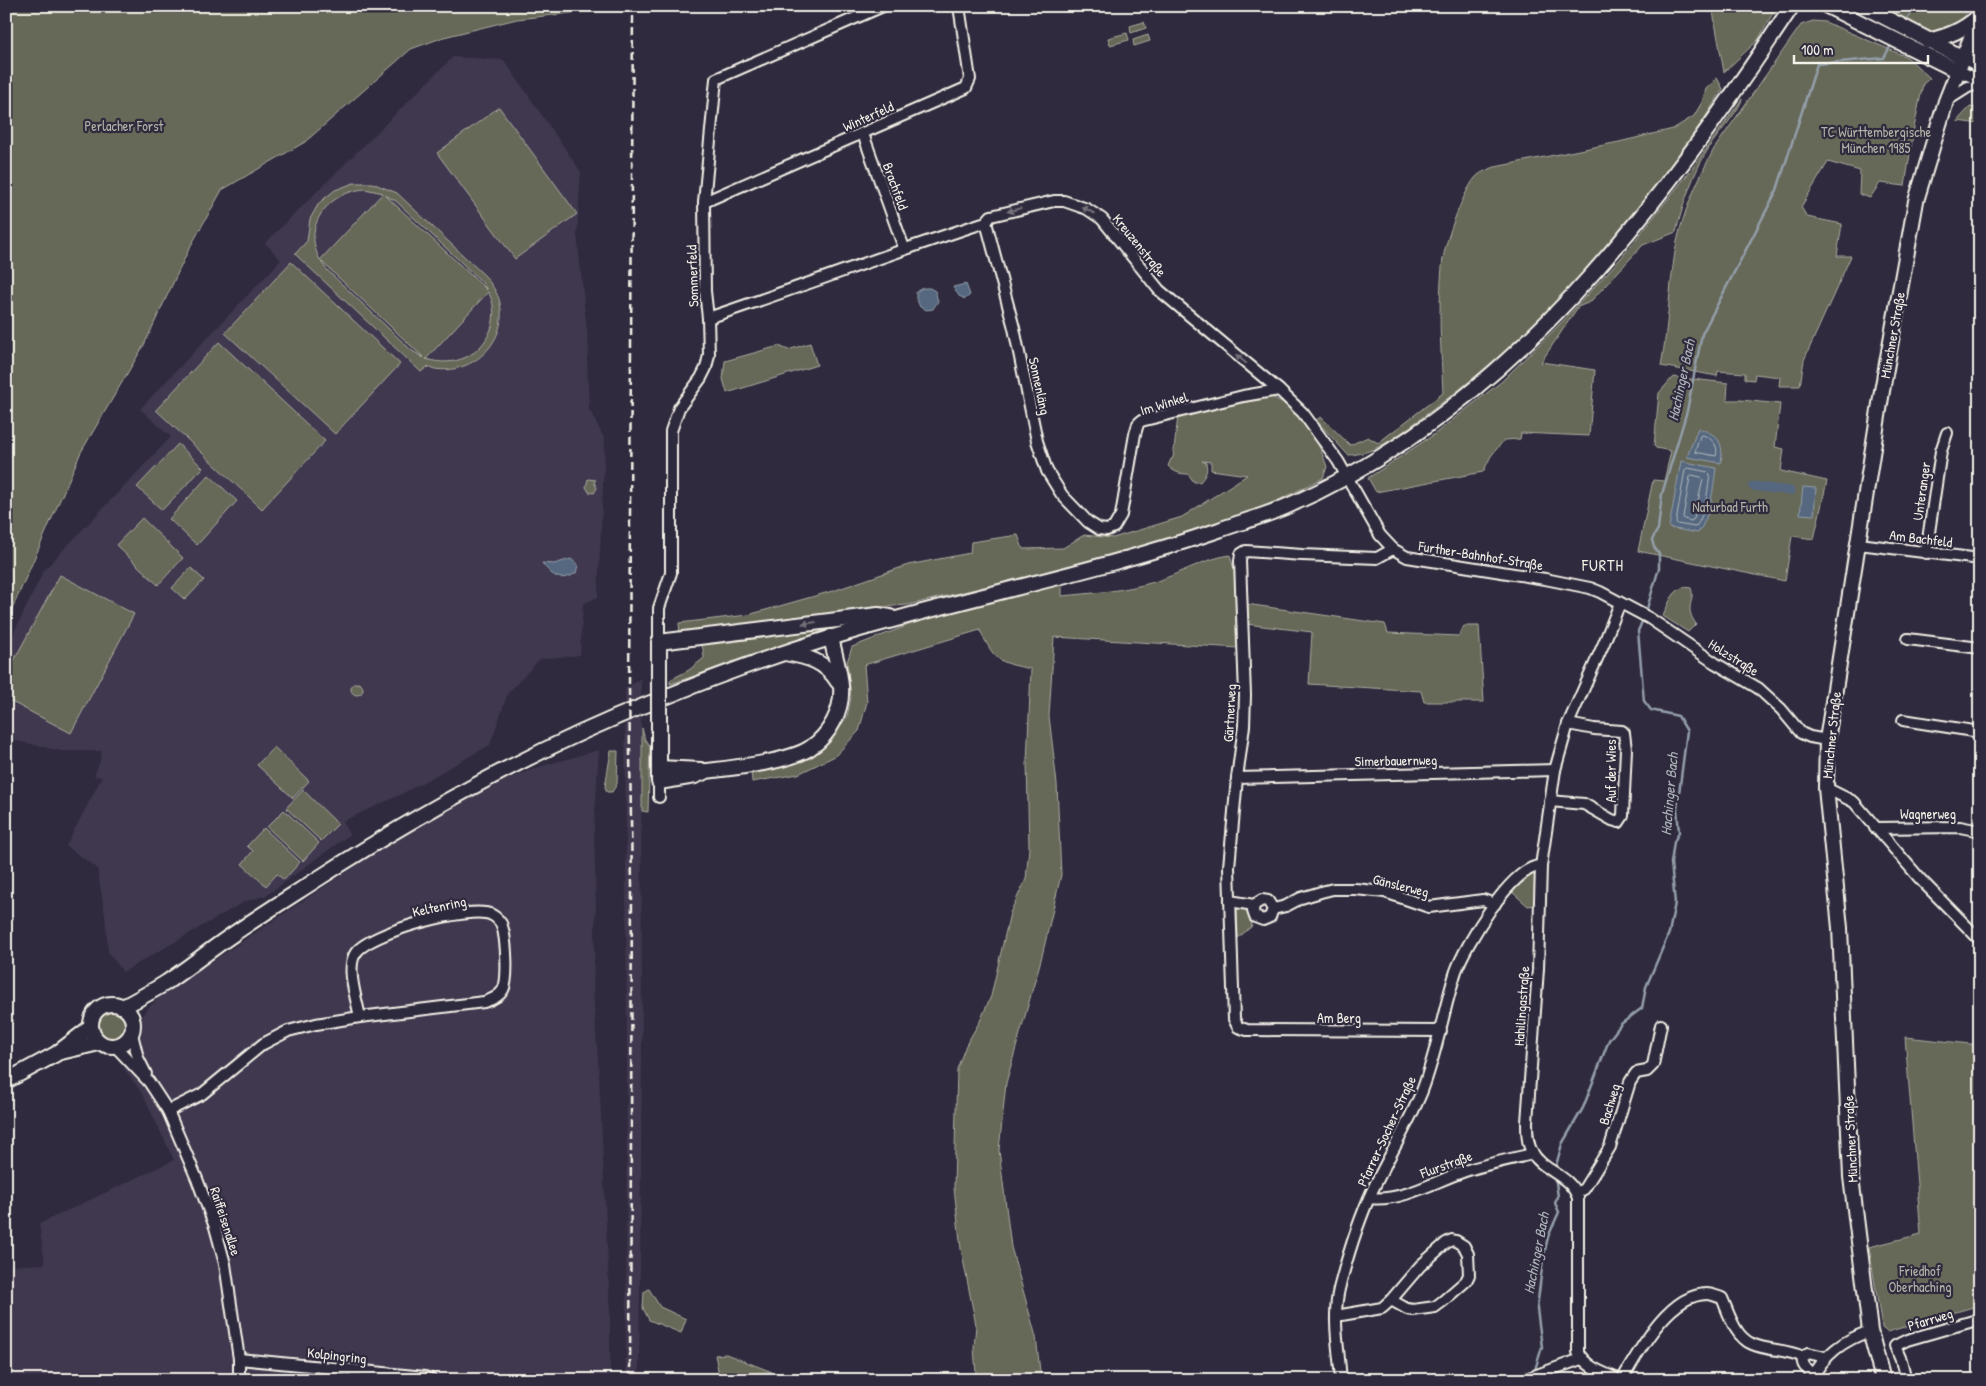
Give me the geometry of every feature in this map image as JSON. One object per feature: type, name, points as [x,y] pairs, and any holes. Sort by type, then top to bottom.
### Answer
[{"type":"main road","points":[[128,1012],[237,931],[333,869],[434,808],[550,747],[647,704],[784,653],[831,638],[898,618],[1110,565],[1189,540],[1282,508],[1377,459],[1429,424],[1484,381],[1556,314],[1615,249],[1667,186],[1736,90],[1792,6]]},
{"type":"main road","points":[[1827,6],[1928,41],[1960,64]]},
{"type":"main road","points":[[1863,6],[1898,32],[1960,64]]},
{"type":"main road","points":[[1928,41],[1953,34],[1966,27],[1979,15]]},
{"type":"main road","name":"Münchner Straße","points":[[1883,1380],[1870,1330],[1852,1177],[1840,928],[1826,788],[1827,740],[1882,391],[1916,201],[1946,101],[1979,15]]},
{"type":"main road","points":[[831,638],[841,686],[838,710],[831,727],[810,748],[796,755],[780,758],[706,771],[694,769],[659,775],[660,642],[878,615],[898,618]]},
{"type":"main road","points":[[784,653],[812,658],[823,664],[841,686]]},
{"type":"main road","points":[[112,1004],[128,1012],[134,1026],[132,1034],[126,1042],[116,1047],[105,1046],[93,1036],[91,1027],[93,1015],[101,1007],[112,1004]]},
{"type":"main road","points":[[6,1081],[56,1054],[91,1027]]},
{"type":"main road","points":[[56,1054],[100,1043]]},
{"type":"street","name":"Sommerfeld","points":[[660,642],[659,608],[671,573],[671,431],[678,408],[694,388],[706,368],[709,355],[705,291],[704,202],[716,80],[883,6]]},
{"type":"street","name":"Winterfeld","points":[[704,202],[966,88],[970,79],[959,6]]},
{"type":"street","points":[[1960,64],[1980,67]]},
{"type":"street","points":[[1960,64],[1980,80]]},
{"type":"street","points":[[1946,101],[1968,87],[1980,84]]},
{"type":"street","name":"Brachfeld","points":[[862,134],[904,248]]},
{"type":"street","name":"Kreuzenstraße","points":[[708,318],[807,285],[904,248],[989,219],[1054,201],[1064,201],[1088,208],[1102,219],[1158,290],[1279,390],[1315,428],[1347,476]]},
{"type":"street","name":"Sonnenläng","points":[[989,219],[1037,441],[1047,471],[1062,495],[1088,522],[1099,529],[1107,530]]},
{"type":"street","name":"Im Winkel","points":[[1107,530],[1114,527],[1121,515],[1138,424],[1142,421],[1243,396],[1279,390]]},
{"type":"street","name":"Unteranger","points":[[1926,553],[1941,451],[1947,434]]},
{"type":"street","name":"Further-Bahnhof-Straße","points":[[1347,476],[1380,535],[1393,549],[1407,557],[1590,588],[1620,602]]},
{"type":"street","name":"Am Bachfeld","points":[[1859,544],[1980,559]]},
{"type":"street","name":"Gärtnerweg","points":[[1238,1027],[1234,1019],[1229,867],[1244,726],[1245,695],[1241,554],[1246,551],[1302,556],[1377,558],[1393,549]]},
{"type":"street","name":"Holzstraße","points":[[1620,602],[1715,663],[1758,688],[1781,709],[1801,733],[1810,737],[1827,740]]},
{"type":"street","name":"Hahilingastraße","points":[[1533,1154],[1528,1138],[1527,1122],[1538,970],[1541,866],[1550,801],[1555,770],[1568,724],[1620,602]]},
{"type":"street","points":[[1908,639],[1980,648]]},
{"type":"street","points":[[1902,720],[1980,732]]},
{"type":"street","name":"Auf der Wies","points":[[1550,801],[1584,804],[1619,822],[1623,816],[1626,750],[1624,733],[1622,731],[1594,729],[1568,724]]},
{"type":"street","name":"Simerbauernweg","points":[[1237,778],[1555,770]]},
{"type":"street","points":[[659,775],[659,797]]},
{"type":"street","points":[[1826,788],[1854,802],[1921,880],[1980,940]]},
{"type":"street","name":"Wagnerweg","points":[[1875,828],[1960,827],[1980,831]]},
{"type":"street","name":"Pfarrer-Socher-Straße","points":[[1341,1380],[1336,1316],[1338,1291],[1370,1198],[1422,1091],[1458,967],[1470,942],[1509,885],[1520,875],[1535,866],[1541,866]]},
{"type":"street","name":"Gänslerweg","points":[[1254,905],[1254,914],[1259,919],[1267,919],[1273,909],[1286,906],[1301,898],[1321,892],[1356,888],[1385,892],[1429,907],[1483,900],[1495,904]]},
{"type":"street","points":[[1230,901],[1254,905],[1262,900],[1268,901],[1273,909]]},
{"type":"street","name":"Keltenring","points":[[168,1110],[202,1094],[277,1035],[316,1024],[484,1002],[495,998],[503,991],[506,979],[505,939],[502,924],[494,916],[484,911],[463,913],[421,922],[386,934],[365,944],[355,954],[351,970],[360,1017]]},
{"type":"street","name":"Bachweg","points":[[1576,1192],[1584,1189],[1610,1147],[1630,1082],[1636,1073],[1647,1071],[1653,1065],[1661,1025]]},
{"type":"street","name":"Am Berg","points":[[1238,1027],[1247,1030],[1441,1030]]},
{"type":"street","name":"Raiffeisenallee","points":[[132,1034],[138,1058],[149,1082]]},
{"type":"street","name":"Raiffeisenallee","points":[[116,1047],[149,1082],[168,1110],[197,1179],[218,1240],[228,1279],[239,1380]]},
{"type":"street","points":[[1533,1154],[1573,1186],[1576,1192],[1579,1208],[1576,1344],[1582,1359],[1589,1365],[1621,1380],[1646,1338],[1662,1319],[1689,1298],[1708,1294],[1722,1298],[1734,1326],[1743,1338],[1752,1344],[1792,1352],[1803,1357]]},
{"type":"street","name":"Flurstraße","points":[[1370,1198],[1380,1200],[1396,1196],[1465,1171],[1533,1154]]},
{"type":"street","points":[[1336,1316],[1382,1308],[1414,1272],[1446,1243],[1452,1240],[1464,1246],[1468,1254],[1469,1275],[1466,1281],[1444,1301],[1435,1307],[1413,1310],[1407,1309],[1391,1300]]},
{"type":"street","name":"Pfarrweg","points":[[1906,1380],[1895,1346],[1907,1340],[1980,1319]]},
{"type":"street","points":[[1825,1357],[1808,1353],[1803,1357],[1802,1362],[1813,1377],[1825,1357],[1852,1337],[1870,1330]]},
{"type":"street","name":"Kolpingring","points":[[238,1359],[425,1377],[432,1380]]},
{"type":"street","points":[[1531,1376],[1582,1359]]},
{"type":"shaded area","points":[[453,57],[504,60],[581,172],[577,234],[589,351],[587,359],[589,409],[605,440],[598,597],[583,604],[580,655],[540,659],[508,693],[490,745],[400,795],[343,821],[349,835],[267,895],[244,902],[123,972],[108,952],[105,915],[97,868],[66,846],[102,777],[94,776],[102,751],[61,751],[9,739],[6,734],[6,649],[44,570],[171,437],[140,409],[281,260],[265,243]]},
{"type":"shaded area","points":[[641,678],[642,1055],[639,1380],[626,1380],[625,689]]},
{"type":"shaded area","points":[[599,750],[594,828],[596,906],[593,991],[599,1074],[610,1309],[610,1380],[6,1380],[6,1266],[45,1264],[39,1224],[174,1160],[143,1095],[116,1057],[137,1044],[142,1016],[148,1008],[163,994],[381,849],[491,785],[542,766]]},
{"type":"green space","name":"Perlacher Forst","points":[[6,6],[608,6],[608,9],[517,19],[444,37],[411,49],[305,142],[222,190],[189,249],[144,345],[81,452],[6,623]]},
{"type":"green space","points":[[1712,6],[1777,6],[1758,40],[1724,72]]},
{"type":"green space","points":[[1882,6],[1970,6],[1959,23],[1939,31],[1929,31],[1909,24]]},
{"type":"green space","name":"TC Württembergische München 1985","points":[[1813,21],[1825,22],[1907,57],[1930,78],[1923,84],[1905,186],[1880,183],[1870,198],[1859,194],[1860,171],[1828,162],[1801,207],[1807,217],[1842,224],[1837,256],[1851,256],[1804,360],[1800,386],[1779,386],[1780,377],[1755,374],[1754,380],[1745,379],[1745,373],[1718,371],[1717,376],[1661,366],[1675,252],[1685,212],[1696,186],[1714,149],[1801,25]]},
{"type":"green space","points":[[1144,22],[1146,28],[1131,33],[1130,26]]},
{"type":"green space","points":[[1127,33],[1129,40],[1110,45],[1108,38]]},
{"type":"green space","points":[[1148,35],[1150,41],[1134,46],[1133,40]]},
{"type":"green space","points":[[1717,78],[1723,89],[1677,163],[1622,232],[1560,299],[1493,362],[1407,429],[1379,447],[1359,454],[1348,455],[1316,420],[1321,417],[1350,445],[1368,437],[1378,443],[1443,393],[1440,314],[1443,258],[1449,234],[1459,208],[1464,196],[1477,176],[1495,167],[1673,129],[1694,116],[1702,102],[1706,89]]},
{"type":"green space","points":[[1742,99],[1710,146],[1699,166],[1676,232],[1643,245],[1590,302],[1578,307],[1541,362],[1595,370],[1589,436],[1521,433],[1520,439],[1504,440],[1491,456],[1483,472],[1376,492],[1368,478],[1432,436],[1501,382],[1562,322],[1621,258],[1691,170]]},
{"type":"green space","points":[[499,107],[577,214],[515,259],[437,153]]},
{"type":"green space","points":[[1970,107],[1980,108],[1980,124],[1957,121]]},
{"type":"green space","points":[[354,183],[372,183],[397,193],[485,276],[499,299],[501,318],[498,333],[482,356],[470,364],[456,368],[442,370],[427,367],[421,372],[295,254],[307,241],[310,219],[319,203],[335,190]],"holes":[[[365,189],[383,193],[320,260],[315,247],[316,223],[322,212],[330,204],[340,196],[352,191]],[[385,195],[396,201],[481,281],[487,290]],[[321,262],[424,358],[411,350],[327,270]],[[488,292],[493,304],[492,326],[482,345],[475,352],[457,360],[447,362],[426,359]]]},
{"type":"green space","points":[[291,262],[400,364],[335,434],[225,333]]},
{"type":"green space","points":[[219,342],[325,441],[262,509],[156,410]]},
{"type":"green space","points":[[810,343],[817,365],[727,393],[723,379],[725,361],[779,346],[788,350]]},
{"type":"green space","name":"Naturbad Furth","points":[[1673,377],[1728,383],[1727,400],[1780,404],[1775,447],[1784,449],[1781,471],[1827,481],[1814,539],[1792,536],[1785,581],[1638,551],[1653,480],[1664,481],[1671,451],[1654,446],[1659,393]]},
{"type":"green space","points":[[1271,397],[1291,408],[1299,416],[1313,435],[1327,467],[1323,478],[1279,500],[1232,518],[1107,558],[908,605],[867,608],[680,634],[679,623],[748,615],[836,590],[908,565],[970,553],[971,542],[1018,535],[1023,549],[1063,548],[1084,535],[1113,538],[1182,517],[1247,475],[1211,470],[1211,462],[1202,461],[1206,463],[1206,473],[1200,482],[1194,482],[1188,474],[1182,474],[1170,468],[1168,466],[1173,458],[1178,416]]},
{"type":"green space","points":[[178,444],[203,468],[162,510],[137,487]]},
{"type":"green space","points":[[209,475],[237,501],[197,545],[169,519]]},
{"type":"green space","points":[[588,479],[596,480],[594,482],[597,488],[594,493],[589,492],[586,487]]},
{"type":"green space","points":[[142,518],[183,558],[158,585],[116,545]]},
{"type":"green space","points":[[1230,555],[1235,573],[1239,648],[1054,637],[1049,716],[1057,784],[1061,875],[1042,956],[1006,1083],[999,1150],[1011,1247],[1036,1337],[1041,1380],[980,1380],[976,1373],[974,1348],[976,1325],[961,1249],[954,1188],[957,1069],[966,1045],[980,1021],[991,996],[1010,913],[1026,879],[1029,848],[1027,763],[1031,669],[1004,662],[998,658],[980,630],[864,665],[867,702],[859,731],[835,756],[798,774],[752,782],[751,769],[834,734],[847,717],[851,697],[847,662],[852,647],[919,621],[1062,583],[1062,596],[1120,590],[1164,579],[1201,563]]},
{"type":"green space","points":[[191,568],[204,580],[185,600],[172,588]]},
{"type":"green space","points":[[60,575],[134,614],[71,733],[6,699],[6,675]]},
{"type":"green space","points":[[1684,587],[1691,588],[1690,613],[1696,624],[1688,632],[1663,616],[1673,595]]},
{"type":"green space","points":[[1246,604],[1385,624],[1388,633],[1459,636],[1464,626],[1479,626],[1484,702],[1424,702],[1421,691],[1309,684],[1312,632],[1246,624]]},
{"type":"green space","points":[[860,621],[670,684],[670,680],[689,670],[704,658],[700,641]]},
{"type":"green space","points":[[355,683],[359,683],[363,689],[359,695],[355,695],[351,691],[351,687]]},
{"type":"green space","points":[[642,728],[645,740],[650,746],[648,812],[642,811]]},
{"type":"green space","points":[[274,747],[309,781],[293,798],[257,765]]},
{"type":"green space","points":[[611,751],[618,751],[617,784],[612,792],[607,792],[605,787]]},
{"type":"green space","points":[[303,790],[338,824],[321,841],[286,808]]},
{"type":"green space","points":[[284,810],[319,843],[303,861],[267,827]]},
{"type":"green space","points":[[264,828],[300,862],[284,880],[277,874],[266,886],[242,864],[253,851],[247,846]]},
{"type":"green space","points":[[1533,872],[1537,873],[1535,905],[1528,906],[1512,892]]},
{"type":"green space","points":[[1237,908],[1249,910],[1252,926],[1238,938]]},
{"type":"green space","points":[[111,1010],[122,1014],[126,1025],[122,1036],[111,1040],[100,1036],[96,1025],[100,1014]]},
{"type":"green space","name":"Friedhof Oberhaching","points":[[1905,1037],[1980,1045],[1980,1305],[1887,1332],[1882,1328],[1869,1247],[1921,1234]]},
{"type":"green space","points":[[649,1289],[660,1307],[686,1319],[681,1333],[649,1320],[643,1308],[644,1292]]},
{"type":"green space","points":[[726,1354],[772,1372],[719,1375],[715,1355]]},
{"type":"water","points":[[966,284],[970,295],[965,299],[959,296],[953,287]]},
{"type":"water","points":[[922,288],[930,288],[935,291],[938,301],[933,309],[927,310],[920,307],[916,298],[916,292]]},
{"type":"water","points":[[1698,428],[1715,436],[1718,440],[1722,455],[1721,463],[1687,457]]},
{"type":"water","points":[[1681,461],[1716,468],[1709,510],[1698,533],[1669,528]]},
{"type":"water","points":[[1803,487],[1816,488],[1814,515],[1800,514]]},
{"type":"water","points":[[571,559],[578,565],[576,573],[561,578],[553,575],[542,563],[554,564]]},
{"type":"waterway","name":"Hachinger Bach","points":[[1905,21],[1917,6]]},
{"type":"waterway","name":"Hachinger Bach","points":[[1646,612],[1659,568],[1659,554],[1652,540],[1658,529],[1662,494],[1687,411],[1702,334],[1777,190],[1817,64],[1884,58],[1892,43]]},
{"type":"waterway","points":[[1753,486],[1790,491]]},
{"type":"waterway","name":"Hachinger Bach","points":[[1555,1169],[1562,1144],[1583,1108],[1609,1040],[1621,1024],[1642,1008],[1646,987],[1669,933],[1675,903],[1671,863],[1674,842],[1679,832],[1677,809],[1687,731],[1678,716],[1651,710],[1644,701],[1638,631],[1644,617]]},
{"type":"waterway","name":"Hachinger Bach","points":[[1534,1373],[1542,1347],[1537,1309],[1543,1259],[1548,1237],[1559,1212],[1555,1203],[1558,1197],[1555,1175]]},
{"type":"railway","points":[[630,1380],[632,886],[629,686],[633,6]]},
{"type":"district","name":"FURTH","points":[[1603,565]]}]
